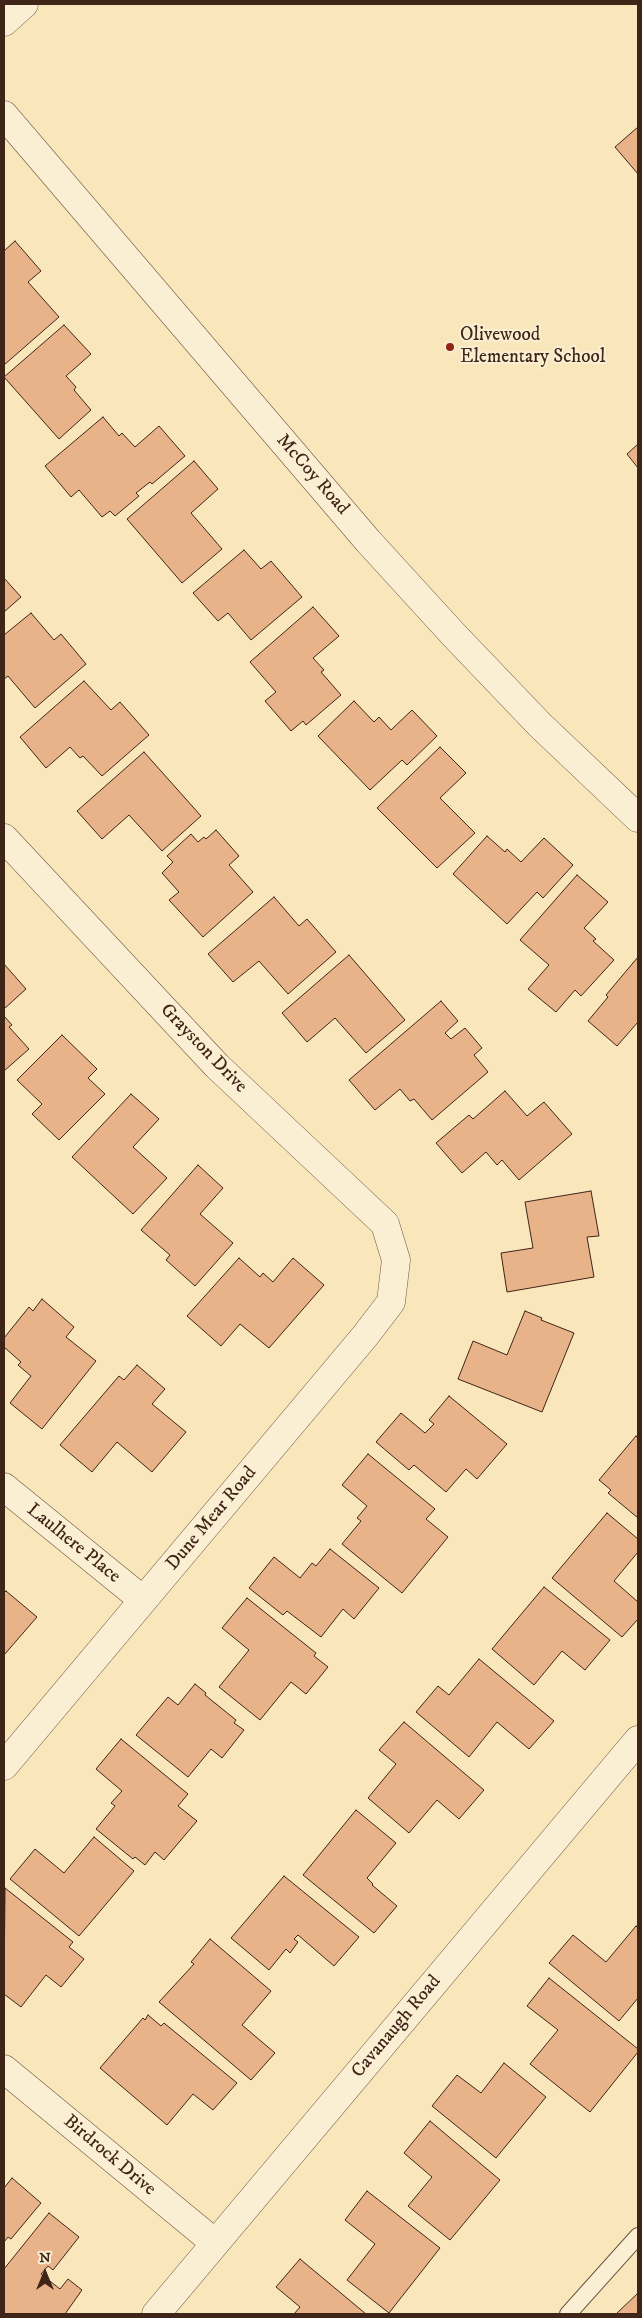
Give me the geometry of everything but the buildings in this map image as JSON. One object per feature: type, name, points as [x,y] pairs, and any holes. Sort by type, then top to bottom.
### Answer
[{"type":"street","points":[[4,22],[24,4]]},
{"type":"street","name":"McCoy Road","points":[[4,115],[407,584],[540,725],[638,818]]},
{"type":"street","name":"Grayston Drive","points":[[4,838],[217,1066],[385,1224],[396,1260]]},
{"type":"street","name":"Dune Mear Road","points":[[4,1766],[391,1302],[396,1260]]},
{"type":"street","name":"Laulhere Place","points":[[4,1488],[143,1600]]},
{"type":"street","name":"Cavanaugh Road","points":[[156,2314],[638,1740]]},
{"type":"street","name":"Birdrock Drive","points":[[4,2069],[215,2243]]},
{"type":"lane","points":[[568,2314],[638,2236]]},
{"type":"place","name":"Olivewood Elementary School","points":[[450,347]]}]
